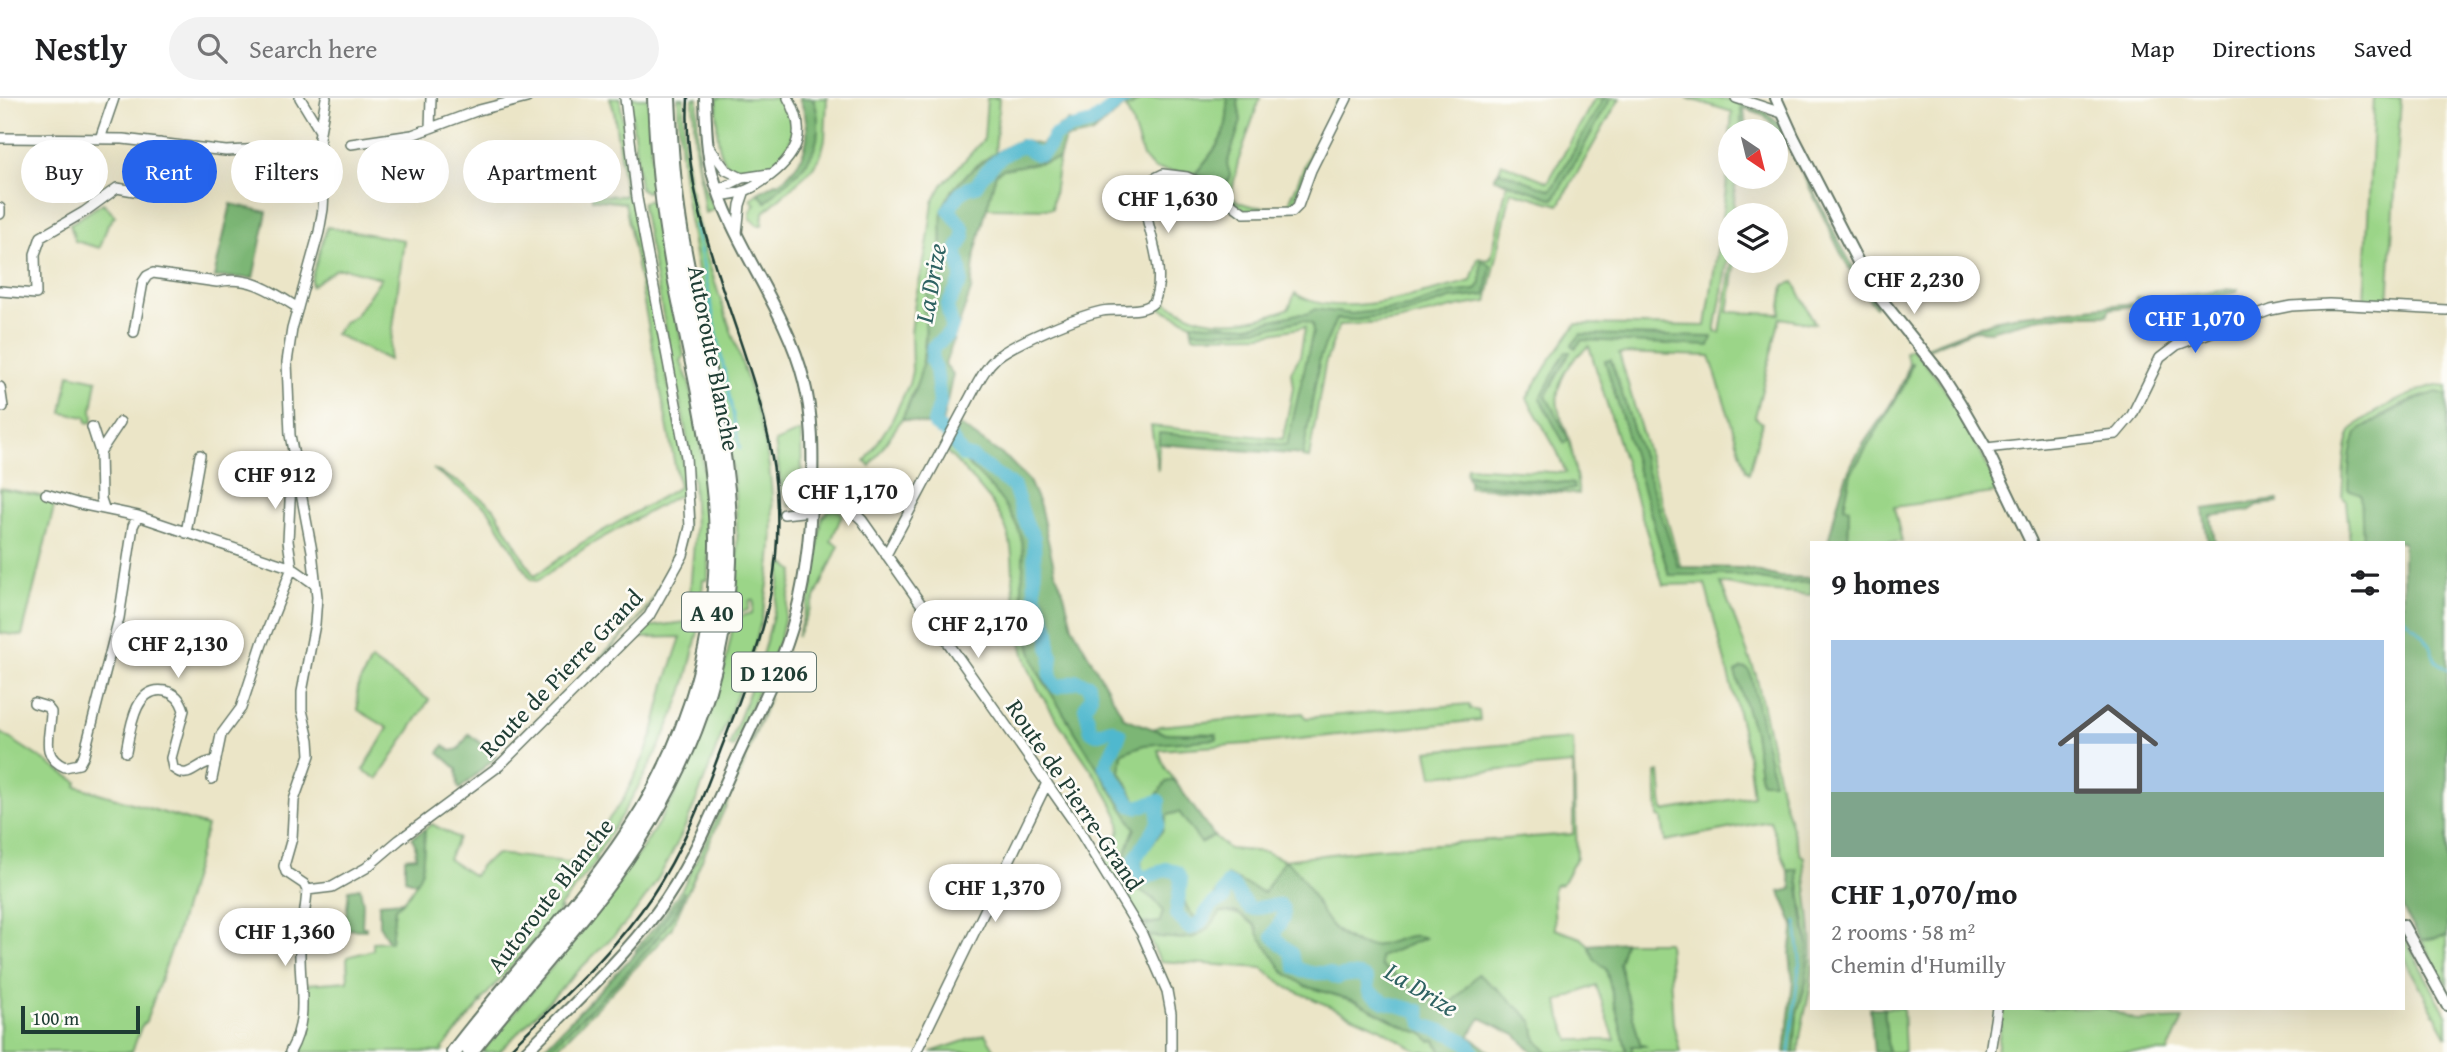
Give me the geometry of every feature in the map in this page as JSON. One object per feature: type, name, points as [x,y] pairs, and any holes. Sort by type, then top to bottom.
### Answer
[{"type":"highway","name":"Autoroute Blanche","points":[[454,1052],[579,901],[636,821],[677,743],[697,687],[706,650],[717,563],[714,490],[700,395],[664,208],[657,144],[656,98]]},
{"type":"highway","name":"Autoroute Blanche","points":[[470,1052],[602,891],[654,816],[677,774],[696,728],[710,689],[722,638],[729,572],[727,495],[713,396],[681,233],[673,179],[668,98]]},
{"type":"main road","name":"D 1206","points":[[526,1052],[645,928],[693,855],[786,644],[802,587],[811,507],[812,434],[805,383],[786,331],[719,192],[708,146],[705,98]]},
{"type":"main road","points":[[1776,98],[1869,281],[1942,375],[1986,448],[2031,541]]},
{"type":"main road","points":[[2405,929],[2447,1005]]},
{"type":"street","points":[[100,139],[114,98]]},
{"type":"street","points":[[300,98],[320,131]]},
{"type":"street","points":[[320,140],[326,98]]},
{"type":"street","points":[[430,128],[431,98]]},
{"type":"street","points":[[351,144],[412,135],[479,110],[527,98]]},
{"type":"street","name":"Route de Pierre Grand","points":[[307,890],[329,888],[366,868],[499,766],[649,616],[683,555],[690,527],[686,457],[643,237],[625,98]]},
{"type":"street","points":[[719,192],[744,192],[790,158],[798,138],[797,120],[788,98]]},
{"type":"street","points":[[886,555],[985,371],[1006,351],[1094,313],[1142,309],[1154,302],[1157,260],[1144,195],[1149,179],[1163,174],[1195,180],[1248,215],[1292,212],[1298,206],[1311,170],[1347,98]]},
{"type":"street","points":[[1736,98],[1782,113]]},
{"type":"street","points":[[0,138],[122,140]]},
{"type":"street","points":[[708,146],[726,170],[742,178]]},
{"type":"street","points":[[719,192],[742,178],[774,172]]},
{"type":"street","points":[[0,291],[36,294],[35,254],[41,237],[84,212],[117,188],[122,189]]},
{"type":"street","points":[[737,233],[744,192]]},
{"type":"street","points":[[290,1052],[299,1035],[303,1019],[300,955],[307,890],[304,884],[284,868],[292,838],[293,800],[310,755],[302,698],[316,624],[316,585],[290,435],[287,372],[290,338],[319,232],[323,203]]},
{"type":"street","points":[[0,208],[0,214]]},
{"type":"street","points":[[134,332],[143,282],[153,273],[217,282],[228,279],[251,282],[298,308]]},
{"type":"street","points":[[1986,448],[2116,433],[2132,415],[2165,352],[2176,345],[2271,310],[2329,304],[2447,310]]},
{"type":"street","points":[[0,387],[3,407]]},
{"type":"street","points":[[100,452],[120,422]]},
{"type":"street","points":[[92,427],[100,452],[104,508]]},
{"type":"street","points":[[186,533],[200,455]]},
{"type":"street","points":[[212,779],[220,735],[241,708],[258,653],[292,568],[288,541],[291,482],[292,475],[298,471]]},
{"type":"street","points":[[46,494],[138,516],[292,568],[316,585]]},
{"type":"street","name":"Route de Pierre-Grand","points":[[784,514],[811,507],[840,505],[854,512],[886,555],[1046,783],[1135,922],[1155,960],[1169,1002],[1171,1052]]},
{"type":"street","points":[[34,703],[50,710],[47,742],[52,758],[67,768],[79,764],[84,755],[116,629],[133,526],[138,516]]},
{"type":"street","points":[[126,752],[139,702],[150,692],[164,690],[176,696],[184,710],[183,723],[171,758],[173,768],[186,774],[201,763],[216,761]]},
{"type":"street","points":[[916,1052],[1046,783]]},
{"type":"street","points":[[1990,1052],[1997,1010]]},
{"type":"green space","points":[[610,98],[620,98],[634,211],[681,448],[686,529],[683,547],[645,613],[600,660],[638,619],[664,578],[680,528],[680,497],[677,496],[586,547],[538,581],[531,580],[488,509],[433,469],[462,484],[494,508],[534,576],[580,544],[679,487],[625,203],[621,203],[621,196],[625,196],[621,140],[618,140]]},
{"type":"green space","points":[[630,98],[648,98],[653,186],[647,192],[640,189]]},
{"type":"green space","points":[[678,98],[684,98],[684,139],[697,220],[758,415],[770,470],[772,553],[764,609],[748,666],[699,794],[661,874],[635,912],[618,931],[499,1052],[482,1052],[603,903],[640,852],[672,800],[699,744],[720,684],[734,618],[752,613],[754,600],[750,600],[748,610],[734,614],[737,549],[734,484],[726,420],[690,227]]},
{"type":"green space","points":[[693,98],[698,98],[697,141],[700,170],[708,197],[715,209],[705,213],[695,147]]},
{"type":"green space","points":[[717,98],[780,98],[789,115],[792,134],[789,144],[775,162],[754,173],[743,174],[734,171],[726,163],[717,131]]},
{"type":"green space","points":[[799,98],[812,98],[818,121],[816,142],[807,162],[766,202],[758,193],[775,183],[778,184],[788,175],[806,146],[807,123]]},
{"type":"green space","points":[[812,98],[827,98],[825,139],[821,155],[811,170],[763,213],[762,225],[757,225],[750,218],[750,211],[755,204],[750,199],[758,193],[766,202],[779,187],[798,173],[818,119]]},
{"type":"green space","points":[[987,98],[999,98],[995,153],[975,166],[955,190],[942,213],[941,253],[932,269],[928,297],[923,307],[926,325],[922,370],[902,419],[870,466],[865,462],[892,420],[909,384],[915,301],[927,247],[933,202],[942,185],[984,139]]},
{"type":"green space","points":[[1121,98],[1142,98],[1130,107],[1125,106],[1091,134],[1065,139],[1059,159],[1003,169],[996,173],[975,253],[971,290],[945,364],[953,374],[942,424],[950,429],[945,439],[929,425],[902,419],[919,379],[926,335],[923,307],[932,270],[941,250],[942,212],[953,189],[985,160],[1009,145],[1020,140],[1041,145],[1056,128],[1069,121],[1086,122],[1095,118]]},
{"type":"green space","points":[[1142,98],[1227,98],[1224,131],[1195,174],[1154,169],[1143,157],[1125,106],[1130,107]]},
{"type":"green space","points":[[1227,98],[1237,98],[1241,121],[1227,164],[1230,175],[1228,183],[1195,174],[1224,131]]},
{"type":"green space","points":[[1237,98],[1260,98],[1238,162],[1231,197],[1251,206],[1288,206],[1311,150],[1339,98],[1343,98],[1305,173],[1296,202],[1291,209],[1245,211],[1195,174],[1227,183],[1230,175],[1227,164],[1241,121]]},
{"type":"green space","points":[[1595,98],[1604,98],[1551,191],[1499,171],[1502,163],[1548,182]]},
{"type":"green space","points":[[1604,98],[1611,98],[1554,199],[1494,178],[1499,171],[1551,190]]},
{"type":"green space","points":[[1611,98],[1620,98],[1559,205],[1511,191],[1487,302],[1393,321],[1339,325],[1325,364],[1309,458],[1302,457],[1320,357],[1336,319],[1357,320],[1407,313],[1450,299],[1486,295],[1491,265],[1481,262],[1481,283],[1476,290],[1449,293],[1408,307],[1351,314],[1315,310],[1248,326],[1191,323],[1160,308],[1162,300],[1197,318],[1235,321],[1268,316],[1289,308],[1295,293],[1312,301],[1333,305],[1357,305],[1407,297],[1471,281],[1478,258],[1491,258],[1507,184],[1494,178],[1554,199]]},
{"type":"green space","points":[[1687,98],[1719,98],[1741,104],[1741,119],[1731,119],[1732,112]]},
{"type":"green space","points":[[2374,98],[2401,98],[2388,303],[2364,300]]},
{"type":"green space","points":[[1741,104],[1765,112],[1773,119],[1767,119],[1744,108],[1745,119],[1741,119]]},
{"type":"green space","points":[[1788,141],[1850,262],[1877,305],[1875,307],[1840,252],[1788,148]]},
{"type":"green space","points":[[1059,159],[1052,209],[987,208],[996,173],[1003,169]]},
{"type":"green space","points":[[1726,189],[1735,189],[1734,203],[1724,203]]},
{"type":"green space","points":[[648,200],[656,209],[684,356],[681,361],[695,410],[707,507],[708,580],[703,580],[700,622],[686,626],[685,630],[699,628],[673,717],[642,779],[595,858],[597,861],[558,909],[561,909],[480,1002],[442,1052],[296,1052],[308,1019],[308,984],[348,981],[347,957],[373,950],[373,942],[391,941],[395,908],[412,890],[420,873],[425,829],[432,824],[458,838],[448,859],[474,876],[481,865],[497,854],[576,863],[623,800],[643,759],[681,637],[640,638],[626,645],[646,627],[687,622],[692,606],[689,604],[695,530],[688,443],[642,207],[643,202]]},
{"type":"green space","points":[[103,203],[115,216],[108,224],[100,248],[75,241],[70,224]]},
{"type":"green space","points":[[231,204],[267,212],[253,278],[214,277]]},
{"type":"green space","points":[[327,227],[404,240],[389,360],[335,334],[345,322],[355,316],[381,278],[347,269],[336,269],[311,286]]},
{"type":"green space","points":[[1718,244],[1718,273],[1725,273],[1715,332],[1720,333],[1730,273],[1734,273],[1728,312],[1780,314],[1784,285],[1794,282],[1815,324],[1780,318],[1755,417],[1762,423],[1749,473],[1710,356],[1619,353],[1681,568],[1678,568],[1611,360],[1606,361],[1669,575],[1735,575],[1785,583],[1810,582],[1810,595],[1763,591],[1721,583],[1756,675],[1782,795],[1800,854],[1804,857],[1810,926],[1810,991],[1800,1034],[1799,1052],[1794,1052],[1797,1013],[1806,982],[1809,948],[1797,869],[1788,871],[1770,821],[1665,841],[1662,818],[1658,817],[1656,773],[1660,772],[1663,811],[1753,796],[1748,757],[1705,584],[1663,585],[1589,346],[1565,372],[1557,398],[1571,446],[1579,494],[1469,487],[1469,481],[1473,484],[1558,491],[1573,489],[1573,484],[1466,474],[1467,467],[1566,473],[1557,451],[1527,398],[1576,324],[1706,326]],"holes":[[[1735,672],[1751,675],[1773,782],[1761,782],[1754,732]]]},
{"type":"green space","points":[[1481,261],[1491,265],[1486,295],[1450,299],[1407,313],[1357,320],[1336,319],[1320,357],[1303,455],[1159,444],[1159,433],[1287,445],[1313,332],[1312,324],[1303,320],[1266,328],[1223,332],[1192,331],[1191,323],[1248,326],[1307,314],[1315,309],[1351,314],[1408,307],[1449,293],[1476,290],[1481,283]]},
{"type":"green space","points":[[2238,289],[2237,292],[2225,295],[2110,309],[2107,315],[2066,315],[2035,319],[1990,331],[1975,330],[1928,349],[1926,347],[1998,319],[2013,316],[2134,303],[2136,297],[2159,298]]},
{"type":"green space","points":[[1303,320],[1312,324],[1313,332],[1287,446],[1159,433],[1158,470],[1151,426],[1283,439],[1293,388],[1291,372],[1300,356],[1305,327],[1261,335],[1193,336],[1192,331],[1248,329]]},
{"type":"green space","points":[[1581,334],[1712,337],[1709,346],[1582,340],[1575,348],[1572,345]]},
{"type":"green space","points":[[1911,348],[1938,380],[1971,435],[2000,492],[1894,507],[1902,541],[1848,541],[1849,509],[1844,506],[1851,473],[1904,386],[1912,364],[1905,352]]},
{"type":"green space","points":[[1565,352],[1570,352],[1546,396],[1569,439],[1564,443],[1540,399]]},
{"type":"green space","points":[[1611,360],[1678,567],[1744,568],[1780,577],[1810,578],[1810,582],[1785,583],[1735,575],[1669,575],[1605,361]]},
{"type":"green space","points":[[1909,363],[1912,363],[1904,386],[1851,473],[1844,506],[1849,508],[1848,541],[1828,541],[1851,465],[1894,399]]},
{"type":"green space","points":[[69,374],[97,380],[92,409],[93,422],[87,423],[86,417],[62,413]]},
{"type":"green space","points":[[2436,385],[2447,386],[2447,395],[2438,393],[2415,399],[2360,429],[2363,541],[2350,541],[2346,501],[2342,496],[2348,439],[2356,426],[2365,419],[2403,398]]},
{"type":"green space","points":[[2437,392],[2447,395],[2447,936],[2421,940],[2405,912],[2405,541],[2363,541],[2361,494],[2348,489],[2351,450],[2360,429],[2412,401]]},
{"type":"green space","points":[[959,425],[1008,459],[1029,481],[1040,506],[1055,571],[1072,626],[1124,718],[1164,733],[1216,734],[1217,739],[1144,745],[1122,753],[1120,772],[1137,802],[1156,796],[1166,782],[1174,780],[1214,836],[1201,843],[1179,812],[1167,815],[1162,831],[1141,858],[1142,873],[1169,865],[1184,873],[1184,900],[1188,910],[1199,921],[1227,875],[1264,893],[1284,860],[1303,879],[1331,925],[1352,942],[1373,946],[1409,936],[1425,938],[1380,957],[1381,966],[1445,1010],[1478,974],[1533,1022],[1536,1040],[1548,1052],[1533,1052],[1517,1036],[1481,1018],[1469,1036],[1490,1052],[1442,1052],[1435,1040],[1430,1041],[1422,1033],[1355,1001],[1305,986],[1284,972],[1255,925],[1236,912],[1221,912],[1198,936],[1181,939],[1148,936],[1145,925],[1160,922],[1163,911],[1155,900],[1125,880],[1126,853],[1135,828],[1038,672],[1023,613],[1023,549],[1020,535],[1014,520],[995,492],[948,447]]},
{"type":"green space","points":[[801,431],[800,491],[794,505],[789,506],[787,492],[782,492],[775,442]]},
{"type":"green space","points":[[948,447],[995,492],[1014,520],[1023,549],[1022,603],[1025,623],[1038,672],[1135,828],[1126,856],[1126,869],[1131,885],[1148,895],[1163,910],[1160,922],[1141,924],[1104,864],[1120,830],[1118,816],[1049,707],[1029,669],[1017,621],[1012,550],[1005,525],[974,480],[946,451]]},
{"type":"green space","points":[[1467,476],[1573,484],[1574,489],[1558,491],[1473,484]]},
{"type":"green space","points":[[0,488],[56,499],[22,636],[0,633]]},
{"type":"green space","points":[[2278,500],[2278,503],[2258,505],[2249,511],[2211,516],[2215,541],[2208,541],[2203,509]]},
{"type":"green space","points":[[835,510],[842,515],[831,541],[839,546],[797,637],[812,589],[822,518],[828,511]]},
{"type":"green space","points":[[782,564],[794,571],[780,640],[733,748],[729,746],[768,634]]},
{"type":"green space","points":[[371,660],[429,700],[378,779],[363,770],[388,728],[358,710],[357,688]]},
{"type":"green space","points":[[1742,668],[1748,669],[1751,675],[1774,782],[1761,782],[1754,732],[1735,672]]},
{"type":"green space","points":[[769,698],[740,774],[671,929],[557,1048],[552,1046],[641,956],[635,950],[656,926],[683,887]]},
{"type":"green space","points":[[1469,704],[1470,709],[1479,711],[1480,720],[1262,743],[1158,750],[1174,780],[1166,783],[1156,796],[1137,802],[1120,772],[1122,753],[1144,745],[1217,738],[1216,734],[1164,733],[1153,729],[1160,726],[1303,713],[1306,718]]},
{"type":"green space","points":[[0,732],[77,782],[76,786],[207,826],[175,939],[132,1052],[0,1052]]},
{"type":"green space","points":[[469,734],[497,756],[460,789],[457,769],[439,753],[444,745],[451,751],[459,749]]},
{"type":"green space","points":[[1573,739],[1577,857],[1562,884],[1556,885],[1553,890],[1555,929],[1581,938],[1589,945],[1594,959],[1606,969],[1627,1052],[1548,1052],[1536,1040],[1533,1022],[1494,986],[1446,1010],[1381,966],[1379,957],[1424,938],[1408,937],[1382,945],[1366,945],[1351,940],[1324,918],[1284,860],[1370,849],[1573,834],[1573,764],[1432,776],[1427,751]],"holes":[[[1596,985],[1615,1040],[1570,1040],[1558,1002]]]},
{"type":"green space","points":[[1179,812],[1201,842],[1214,836],[1229,849],[1266,852],[1284,860],[1264,893],[1227,876],[1199,921],[1188,910],[1184,900],[1184,873],[1142,873],[1141,858],[1162,831],[1167,815]]},
{"type":"green space","points":[[425,829],[422,871],[416,883],[405,879],[405,858],[416,857],[412,838]]},
{"type":"green space","points":[[1797,869],[1809,948],[1806,982],[1797,1013],[1794,1052],[1785,1052],[1793,981],[1790,954],[1794,925],[1780,892],[1792,889],[1788,871]]},
{"type":"green space","points":[[360,888],[363,903],[362,927],[366,927],[366,930],[337,929],[345,926],[349,890]]},
{"type":"green space","points":[[684,891],[678,908],[665,927],[628,972],[546,1052],[540,1052],[653,935]]},
{"type":"green space","points":[[403,901],[395,908],[389,942],[379,925],[379,903]]},
{"type":"green space","points":[[1221,912],[1233,913],[1249,920],[1305,986],[1355,1001],[1411,1030],[1423,1033],[1430,1041],[1434,1040],[1442,1052],[1419,1052],[1379,1028],[1288,988],[1262,968],[1160,961],[1148,936],[1181,939],[1198,936]]},
{"type":"green space","points":[[2447,936],[2447,985],[2421,940]]},
{"type":"green space","points":[[2405,939],[2447,1016],[2447,1037],[2405,960]]},
{"type":"green space","points":[[1625,942],[1668,942],[1673,1023],[1680,1052],[1632,1052],[1632,1046],[1643,1046],[1619,964]]},
{"type":"green space","points":[[1625,942],[1619,964],[1640,1043],[1645,1046],[1632,1046],[1632,1052],[1627,1052],[1606,969],[1594,959],[1589,945]]},
{"type":"green space","points":[[1870,1010],[1884,1010],[1888,1052],[1874,1052]]},
{"type":"green space","points":[[1884,1010],[1903,1010],[1905,1052],[1888,1052]]},
{"type":"green space","points":[[2003,1010],[2110,1010],[2138,1021],[2183,1019],[2168,1052],[1997,1052]]},
{"type":"green space","points":[[985,1034],[996,1052],[931,1052]]},
{"type":"waterway","name":"La Drize","points":[[1125,98],[1092,123],[1054,136],[1042,154],[1036,154],[1022,146],[1007,153],[990,167],[976,186],[966,189],[949,210],[963,228],[964,237],[956,252],[961,281],[947,306],[952,326],[949,334],[933,347],[932,361],[936,369],[940,403],[934,423],[948,434],[963,455],[973,458],[1014,487],[1034,538],[1035,595],[1049,631],[1052,656],[1050,676],[1057,687],[1078,681],[1089,685],[1091,696],[1085,708],[1091,731],[1096,734],[1111,729],[1120,734],[1105,766],[1131,805],[1137,807],[1159,801],[1158,823],[1135,859],[1138,873],[1145,878],[1166,869],[1177,872],[1181,881],[1176,914],[1189,928],[1198,924],[1210,907],[1223,899],[1228,883],[1248,907],[1280,905],[1284,913],[1273,936],[1291,953],[1296,968],[1310,973],[1328,973],[1337,978],[1352,975],[1367,979],[1369,992],[1385,1002],[1419,1011],[1421,1021],[1426,1025],[1462,1040],[1473,1052]]},
{"type":"waterway","points":[[695,225],[740,449]]},
{"type":"waterway","points":[[2405,617],[2424,636],[2434,657],[2447,670]]},
{"type":"waterway","points":[[1789,1052],[1800,960],[1796,921]]},
{"type":"railway","points":[[507,1052],[619,939],[651,897],[672,862],[699,806],[752,665],[772,586],[777,546],[773,461],[752,376],[702,219],[688,139],[688,98]]}]
